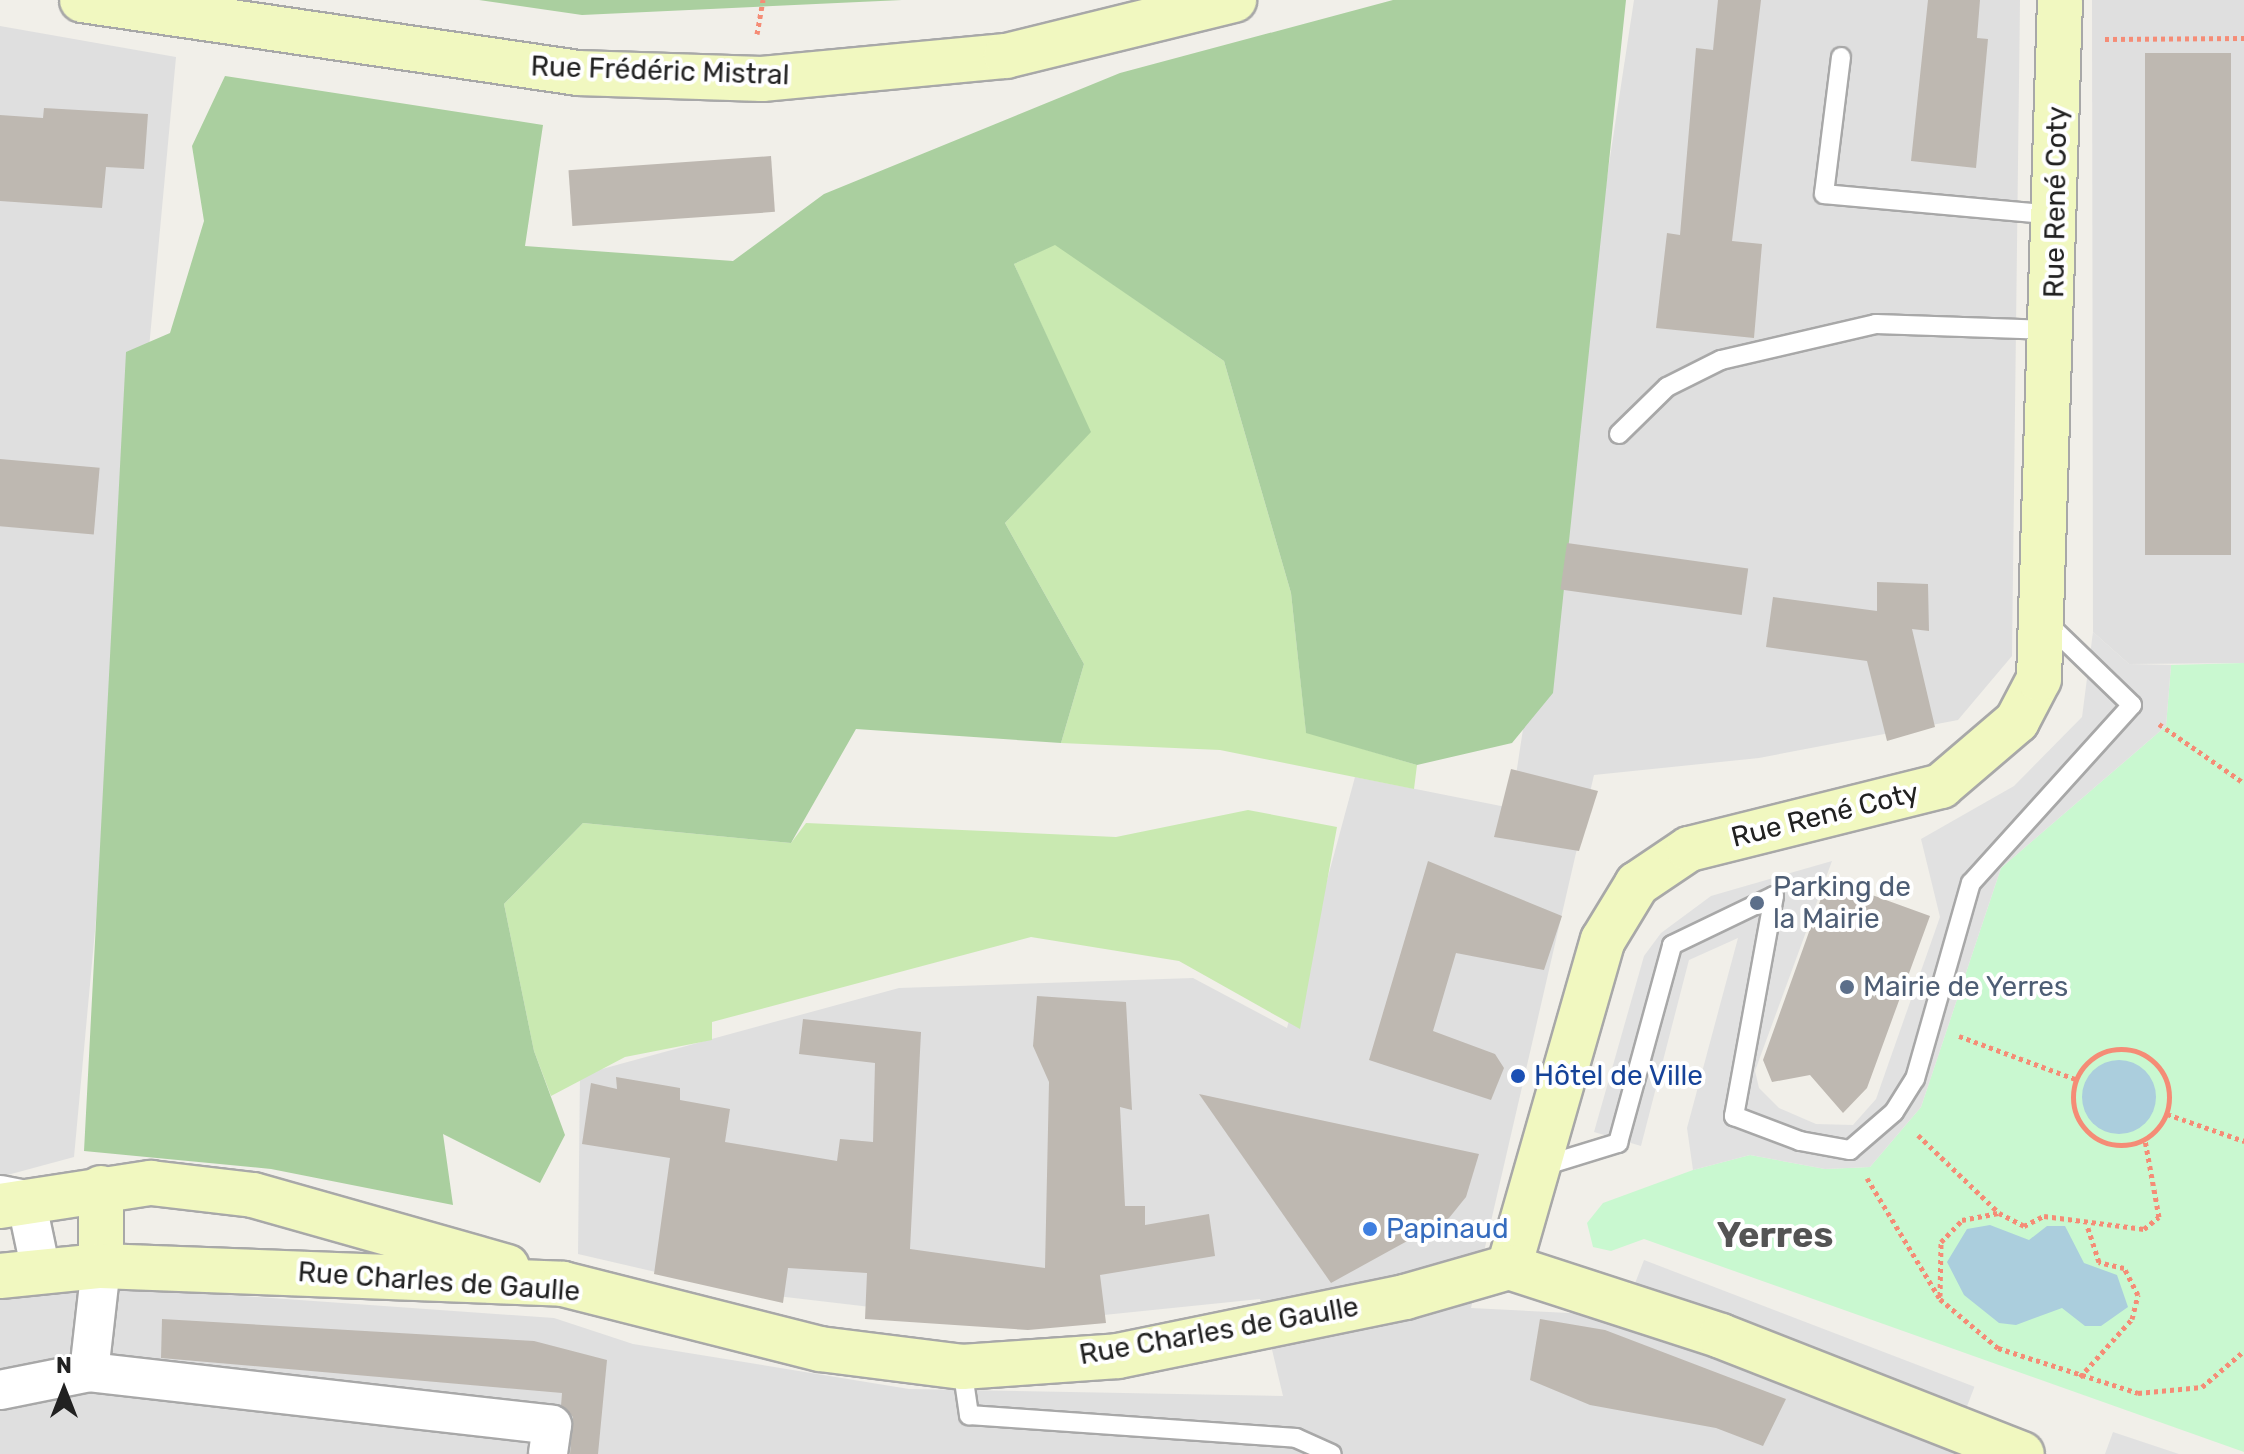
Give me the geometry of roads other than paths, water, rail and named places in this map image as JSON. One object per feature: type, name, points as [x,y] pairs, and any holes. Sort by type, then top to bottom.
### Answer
[{"type":"street","name":"Rue Frédéric Mistral","points":[[82,0],[578,73],[762,79],[1006,56],[1234,0]]},
{"type":"street","name":"Rue René Coty","points":[[1509,1267],[1603,940],[1637,884],[1689,849],[1941,786],[2017,721],[2039,679],[2045,620],[2060,20]]},
{"type":"street","points":[[20,1274],[9,1200],[151,1183],[253,1195],[563,1284]]},
{"type":"street","points":[[89,1372],[101,1266],[101,1188]]},
{"type":"street","name":"Rue Charles de Gaulle","points":[[20,1274],[101,1266],[563,1284],[820,1349],[962,1367],[1118,1356],[1405,1297],[1509,1267]]},
{"type":"street","points":[[1509,1267],[1721,1336],[2022,1454]]},
{"type":"street","points":[[0,1390],[89,1372],[552,1425],[548,1454]]},
{"type":"lane","points":[[1841,57],[1824,194],[2056,215]]},
{"type":"lane","points":[[1619,434],[1667,387],[1721,360],[1876,324],[2053,330]]},
{"type":"lane","points":[[1537,1168],[1618,1143],[1672,945],[1774,896],[1734,1116],[1800,1141],[1850,1150],[1894,1112],[1915,1079],[1971,883],[2132,705],[2045,620]]},
{"type":"lane","points":[[962,1367],[969,1415],[1296,1438],[1332,1454]]},
{"type":"water","points":[[2126,1060],[2146,1070],[2154,1083],[2154,1111],[2146,1124],[2133,1132],[2112,1134],[2092,1124],[2084,1111],[2082,1090],[2092,1070],[2105,1062]]},
{"type":"water","points":[[1990,1225],[2029,1240],[2047,1226],[2065,1226],[2084,1263],[2117,1275],[2128,1307],[2101,1326],[2085,1326],[2062,1308],[2016,1325],[1999,1323],[1964,1295],[1947,1262],[1967,1229]]},
{"type":"place","name":"Parking de la Mairie","points":[[1757,903]]},
{"type":"place","name":"Mairie de Yerres","points":[[1847,987]]},
{"type":"place","name":"Hôtel de Ville","points":[[1518,1076]]},
{"type":"place","name":"Papinaud","points":[[1370,1229]]},
{"type":"district","name":"Yerres","points":[[1775,1235]]}]
